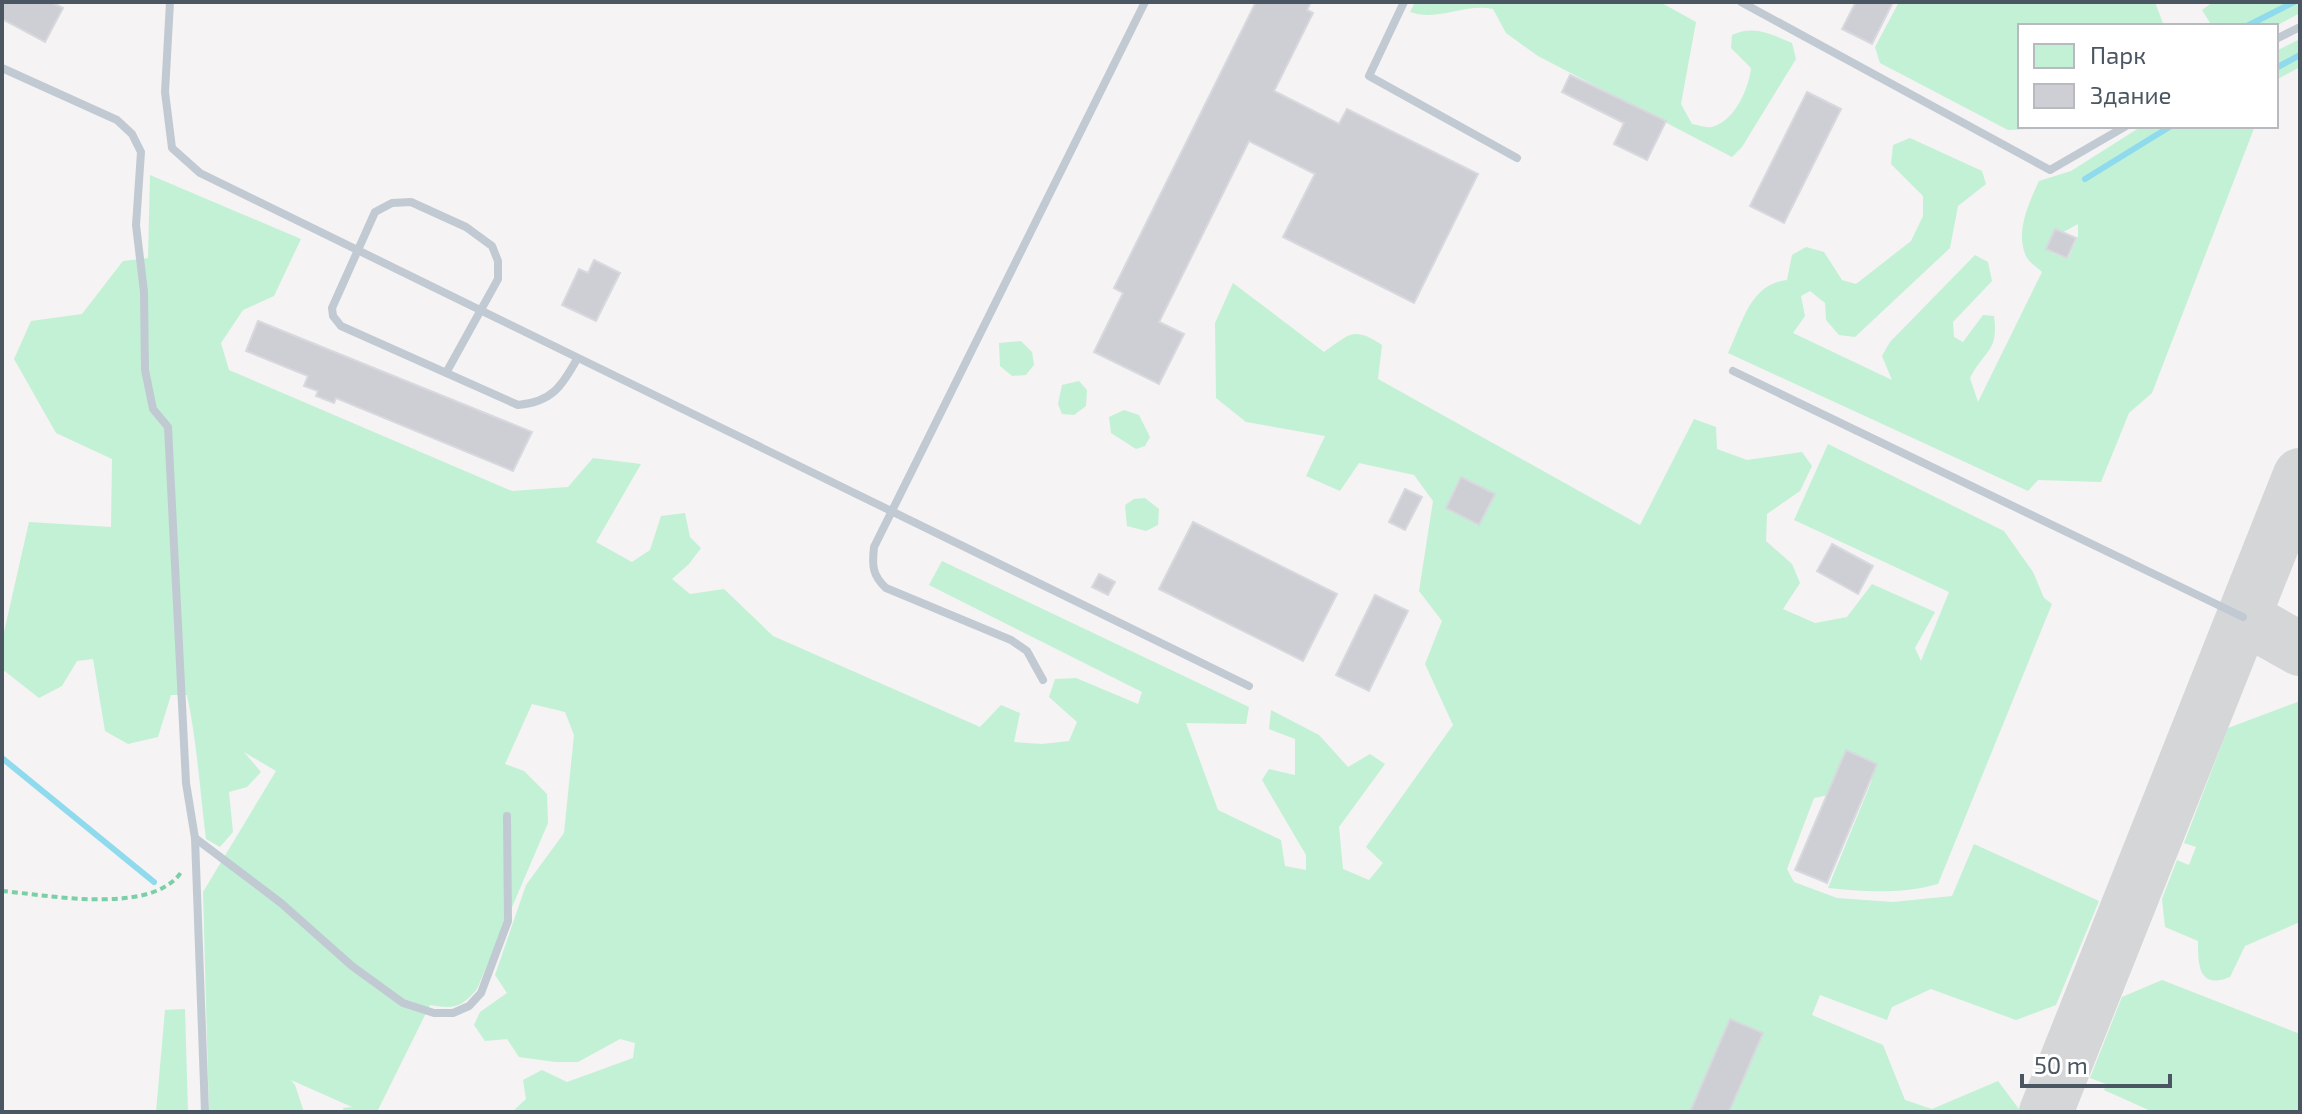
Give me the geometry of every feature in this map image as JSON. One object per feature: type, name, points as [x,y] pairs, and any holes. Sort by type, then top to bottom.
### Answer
[{"type":"lane","points":[[170,2],[165,92],[172,148],[200,173],[1249,686]]},
{"type":"lane","points":[[1043,680],[1027,651],[1011,640],[886,588],[876,579],[872,564],[874,547],[1145,2]]},
{"type":"lane","points":[[1404,2],[1369,76],[1517,158]]},
{"type":"lane","points":[[1741,2],[2050,170],[2123,128]]},
{"type":"lane","points":[[2278,38],[2300,27]]},
{"type":"lane","points":[[2,68],[117,120],[132,134],[141,152],[136,225],[144,292],[145,370],[153,409],[168,427],[186,783],[195,838],[205,1112]]},
{"type":"lane","points":[[446,373],[498,279],[498,261],[492,246],[466,227],[411,202],[392,203],[375,212],[356,250],[332,308],[333,316],[341,326],[446,373],[518,405],[531,404],[562,387],[577,359]]},
{"type":"lane","points":[[1733,371],[2243,617]]},
{"type":"lane","points":[[195,838],[281,903],[352,966],[403,1003],[434,1013],[453,1013],[469,1006],[481,993],[508,921],[507,816]]},
{"type":"path","points":[[2,891],[124,900],[158,892],[177,878],[186,864]]},
{"type":"green space","points":[[1415,2],[1660,2],[1696,22],[1681,104],[1692,124],[1705,127],[1720,124],[1728,118],[1747,85],[1751,68],[1731,48],[1732,35],[1755,31],[1792,43],[1796,59],[1742,147],[1732,157],[1538,56],[1506,33],[1493,9],[1472,8],[1431,15],[1410,12]]},
{"type":"green space","points":[[1899,2],[2155,2],[2163,24],[2018,24],[2018,128],[2027,129],[2008,130],[1880,63],[1875,47]]},
{"type":"green space","points":[[2213,2],[2300,2],[2300,13],[2278,25],[2211,24],[2202,10]]},
{"type":"green space","points":[[2300,39],[2300,67],[2278,79],[2278,50]]},
{"type":"green space","points":[[2139,128],[2254,128],[2152,393],[2129,413],[2101,482],[2038,480],[2028,491],[1728,353],[1756,297],[1774,283],[1787,280],[1792,255],[1806,247],[1824,252],[1842,280],[1856,284],[1911,241],[1923,216],[1923,196],[1891,164],[1893,145],[1910,138],[1982,171],[1986,184],[1958,206],[1950,248],[1855,337],[1839,335],[1826,320],[1825,303],[1810,291],[1801,296],[1805,316],[1793,333],[1892,380],[1882,356],[1890,342],[1975,255],[1988,262],[1992,281],[1953,322],[1954,337],[1963,342],[1983,315],[1994,316],[1992,344],[1970,378],[1978,402],[2042,272],[2028,260],[2022,239],[2024,219],[2039,181],[2071,171]],"holes":[[[2078,224],[2078,236],[2068,259],[2052,253],[2058,235]]]},
{"type":"green space","points":[[150,175],[301,239],[274,296],[243,310],[221,343],[229,370],[512,491],[568,487],[593,458],[641,464],[596,542],[632,562],[650,550],[661,516],[685,513],[690,537],[701,548],[672,579],[690,594],[724,589],[773,636],[980,727],[1001,705],[1020,713],[1014,742],[1042,744],[1069,741],[1077,722],[1049,697],[1055,679],[1076,678],[1138,704],[1142,692],[929,585],[942,561],[1249,707],[1246,724],[1186,723],[1218,810],[1281,840],[1285,866],[1306,870],[1306,855],[1262,780],[1269,769],[1295,775],[1295,739],[1269,729],[1271,710],[1319,735],[1348,767],[1370,754],[1385,764],[1339,827],[1343,869],[1369,880],[1383,863],[1366,847],[1453,725],[1425,664],[1442,621],[1419,591],[1433,501],[1414,475],[1359,463],[1340,491],[1306,476],[1325,436],[1246,422],[1216,398],[1215,323],[1233,283],[1324,352],[1352,335],[1372,339],[1382,345],[1378,379],[1640,525],[1694,419],[1716,427],[1717,449],[1747,460],[1802,452],[1812,466],[1800,491],[1767,514],[1766,541],[1792,564],[1800,583],[1783,609],[1815,623],[1847,617],[1872,584],[1935,612],[1915,648],[1921,661],[1949,592],[1794,520],[1828,444],[2004,531],[2033,572],[2044,598],[2052,604],[1938,884],[1883,891],[1828,888],[1872,780],[1853,790],[1814,798],[1787,869],[1794,882],[1837,898],[1893,902],[1952,896],[1974,844],[2099,901],[2056,1005],[2016,1020],[1931,989],[1892,1007],[1887,1020],[1820,995],[1812,1015],[1883,1045],[1905,1100],[1932,1109],[1998,1081],[2019,1109],[2018,1112],[1729,1112],[1730,1019],[1690,1112],[512,1112],[526,1099],[523,1080],[542,1070],[567,1082],[633,1058],[635,1043],[620,1039],[578,1062],[555,1062],[519,1057],[507,1039],[485,1041],[474,1025],[480,1012],[507,993],[495,975],[526,885],[564,833],[574,735],[565,712],[532,704],[505,764],[524,771],[547,794],[548,823],[477,989],[456,1006],[430,1005],[377,1112],[344,1112],[343,1108],[352,1107],[291,1080],[304,1112],[209,1112],[203,892],[276,771],[244,752],[261,772],[247,787],[229,792],[233,832],[220,847],[206,839],[187,695],[171,695],[158,737],[128,744],[105,731],[93,659],[77,661],[62,686],[39,698],[2,669],[2,633],[29,522],[111,527],[112,459],[56,433],[14,359],[31,321],[82,314],[123,261],[148,258]]},
{"type":"green space","points":[[1021,341],[1032,352],[1034,365],[1026,375],[1012,376],[1000,366],[999,343]]},
{"type":"green space","points":[[1079,381],[1087,390],[1086,406],[1074,415],[1062,414],[1058,404],[1062,385]]},
{"type":"green space","points":[[1124,410],[1139,415],[1150,437],[1145,446],[1136,449],[1111,433],[1109,417]]},
{"type":"green space","points":[[1145,498],[1159,509],[1158,525],[1146,531],[1127,526],[1125,505],[1134,499]]},
{"type":"green space","points":[[2300,701],[2300,922],[2245,946],[2230,977],[2212,980],[2202,972],[2198,941],[2165,927],[2162,899],[2177,860],[2189,865],[2196,847],[2184,843],[2228,728]]},
{"type":"green space","points":[[2162,980],[2300,1034],[2300,1112],[2153,1112],[2104,1090],[2106,1084],[2090,1078],[2122,997]]},
{"type":"green space","points":[[185,1009],[188,1112],[156,1112],[165,1010]]},
{"type":"building","points":[[2,2],[51,2],[63,8],[45,42],[2,19]]},
{"type":"building","points":[[1256,2],[1311,2],[1307,10],[1313,13],[1274,91],[1339,124],[1347,109],[1478,174],[1414,303],[1283,237],[1315,174],[1249,141],[1159,322],[1184,334],[1159,384],[1094,352],[1123,293],[1114,288]]},
{"type":"building","points":[[1856,2],[1893,2],[1872,44],[1842,29]]},
{"type":"building","points":[[1570,75],[1666,121],[1647,160],[1614,144],[1624,123],[1562,92]]},
{"type":"building","points":[[1807,92],[1841,109],[1784,223],[1750,206]]},
{"type":"building","points":[[2055,229],[2076,238],[2067,258],[2046,249]]},
{"type":"building","points":[[594,260],[620,273],[596,321],[562,305],[579,269],[588,273]]},
{"type":"building","points":[[258,321],[532,432],[513,471],[336,398],[334,403],[316,396],[318,391],[304,386],[308,376],[246,351]]},
{"type":"building","points":[[1461,477],[1495,494],[1479,525],[1446,508]]},
{"type":"building","points":[[1405,489],[1422,497],[1405,530],[1389,522]]},
{"type":"building","points":[[1193,522],[1337,594],[1303,661],[1159,589]]},
{"type":"building","points":[[1832,544],[1873,566],[1858,594],[1817,571]]},
{"type":"building","points":[[1099,574],[1115,582],[1108,595],[1092,587]]},
{"type":"building","points":[[1375,595],[1408,611],[1369,691],[1336,675]]},
{"type":"building","points":[[1846,750],[1877,764],[1827,883],[1795,870]]},
{"type":"building","points":[[1730,1019],[1763,1033],[1729,1112],[1690,1112]]},
{"type":"waterway","points":[[2251,24],[2294,2]]},
{"type":"waterway","points":[[2278,67],[2300,55]]},
{"type":"waterway","points":[[2085,179],[2168,128]]},
{"type":"waterway","points":[[2,758],[154,882]]},
{"type":"taxiway","points":[[2046,1112],[2300,475]]},
{"type":"taxiway","points":[[2243,617],[2300,649]]}]
